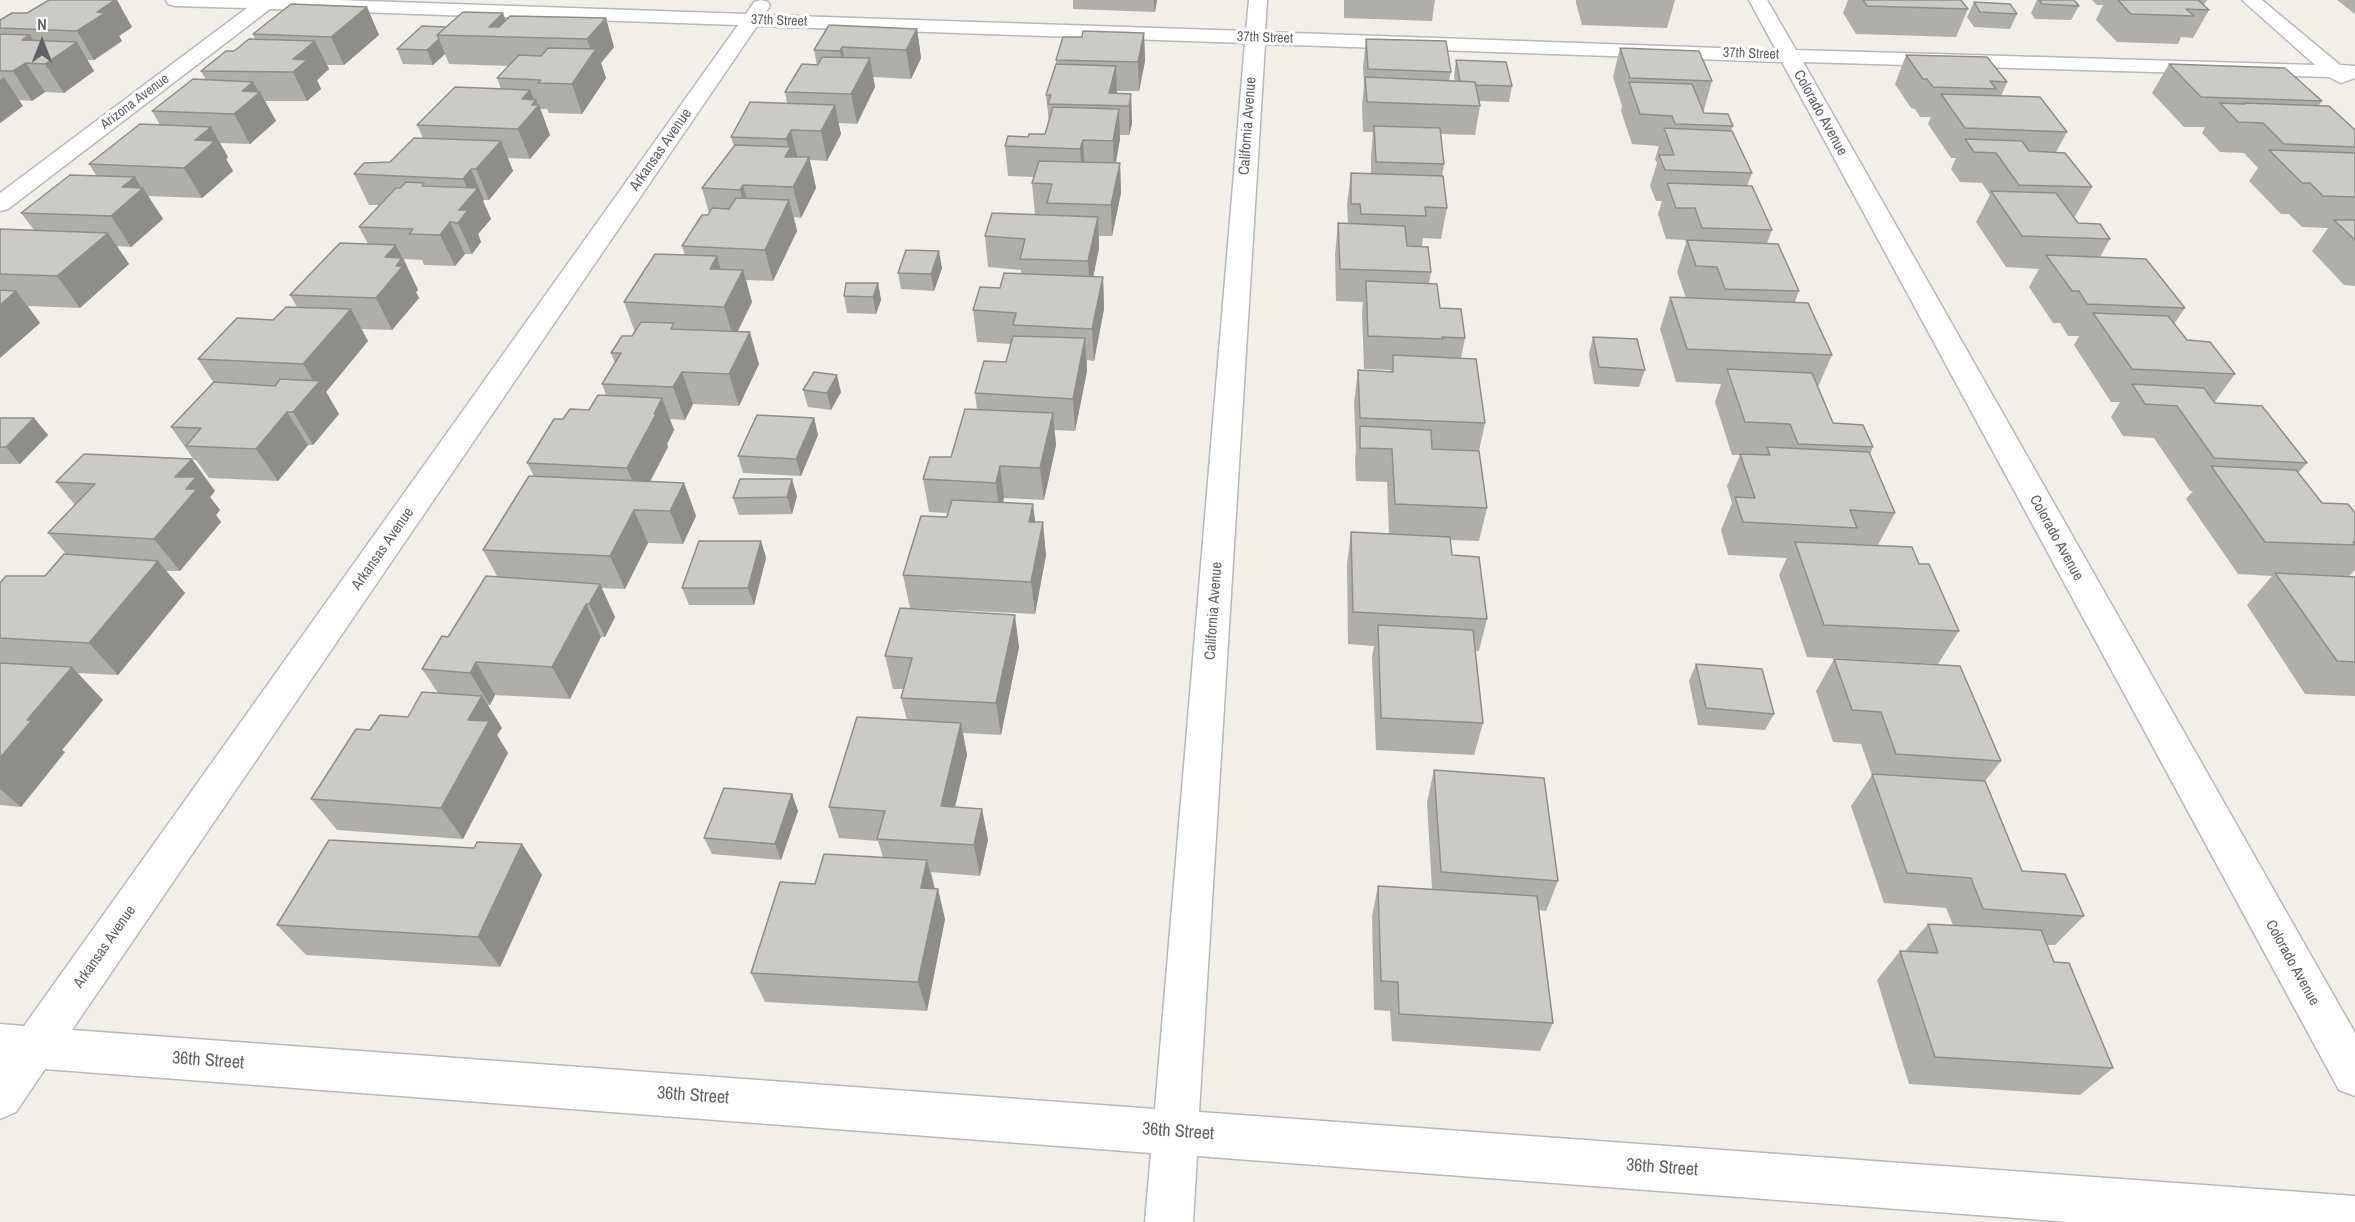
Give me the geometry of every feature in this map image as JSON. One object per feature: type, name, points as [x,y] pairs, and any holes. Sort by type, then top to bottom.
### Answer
[{"type":"street","name":"37th Street","points":[[176,0],[759,10],[1255,38],[2345,72]]},
{"type":"street","name":"California Avenue","points":[[1169,1222],[1258,0]]},
{"type":"street","name":"Colorado Avenue","points":[[1758,0],[2355,1075]]},
{"type":"street","points":[[2251,0],[2345,72],[2355,90]]},
{"type":"street","name":"Arizona Avenue","points":[[0,204],[268,2]]},
{"type":"street","name":"Arkansas Avenue","points":[[0,1097],[17,1047],[759,10]]},
{"type":"street","name":"36th Street","points":[[17,1047],[2355,1220]]},
{"type":"building","points":[[49,0],[115,0],[97,12],[105,13],[77,31],[0,28],[0,20],[12,13],[27,13]]},
{"type":"building","points":[[1863,0],[1961,0],[1968,9],[1867,6]]},
{"type":"building","points":[[2039,0],[2074,0],[2079,6],[2042,4]]},
{"type":"building","points":[[2118,0],[2198,0],[2209,10],[2186,9],[2194,16],[2131,14]]},
{"type":"building","points":[[1974,2],[2010,4],[2017,14],[1980,12]]},
{"type":"building","points":[[291,4],[367,7],[331,37],[253,34]]},
{"type":"building","points":[[463,12],[503,13],[489,27],[499,27],[510,16],[606,18],[587,39],[437,35]]},
{"type":"building","points":[[829,25],[917,29],[906,50],[842,47],[840,51],[814,50]]},
{"type":"building","points":[[422,26],[446,27],[437,35],[439,39],[427,50],[397,49]]},
{"type":"building","points":[[1083,31],[1144,33],[1138,62],[1056,60],[1063,37],[1082,37]]},
{"type":"building","points":[[0,34],[30,35],[22,40],[77,42],[45,64],[26,63],[13,71],[0,71]]},
{"type":"building","points":[[249,39],[315,41],[293,59],[307,60],[293,72],[201,71],[226,51],[234,51]]},
{"type":"building","points":[[1366,39],[1446,41],[1451,72],[1368,69]]},
{"type":"building","points":[[548,48],[596,49],[572,84],[497,78],[519,55],[541,56]]},
{"type":"building","points":[[1620,48],[1699,51],[1712,81],[1630,78]]},
{"type":"building","points":[[1906,55],[1987,57],[2007,82],[1990,81],[1996,89],[1933,87],[1927,79],[1923,79]]},
{"type":"building","points":[[822,57],[870,58],[851,94],[785,92],[802,64],[818,65]]},
{"type":"building","points":[[1456,60],[1506,62],[1512,86],[1476,85],[1475,82],[1460,81]]},
{"type":"building","points":[[1056,64],[1116,66],[1109,93],[1131,94],[1129,106],[1048,104],[1051,95],[1046,95]]},
{"type":"building","points":[[2169,64],[2285,68],[2322,101],[2201,97]]},
{"type":"building","points":[[1365,77],[1475,82],[1480,106],[1367,102]]},
{"type":"building","points":[[193,79],[253,82],[242,91],[260,92],[234,114],[152,111]]},
{"type":"building","points":[[1629,82],[1692,84],[1704,113],[1728,114],[1733,126],[1675,124],[1672,116],[1640,114]]},
{"type":"building","points":[[455,87],[530,90],[522,99],[536,100],[532,105],[539,105],[518,129],[417,125]]},
{"type":"building","points":[[1941,94],[2040,97],[2067,132],[1965,128]]},
{"type":"building","points":[[750,102],[835,105],[821,131],[791,130],[786,139],[731,137]]},
{"type":"building","points":[[2220,103],[2329,106],[2355,130],[2355,147],[2284,144],[2263,123],[2238,122]]},
{"type":"building","points":[[1053,107],[1119,109],[1113,141],[1083,140],[1080,149],[1005,146],[1008,136],[1028,137],[1029,134],[1045,134]]},
{"type":"building","points":[[140,124],[211,127],[195,140],[215,141],[184,168],[89,164]]},
{"type":"building","points":[[1374,126],[1440,128],[1444,164],[1376,162]]},
{"type":"building","points":[[1664,128],[1732,131],[1752,173],[1665,170],[1659,155],[1674,155]]},
{"type":"building","points":[[414,138],[501,141],[476,169],[471,169],[463,179],[354,174],[364,163],[390,162]]},
{"type":"building","points":[[1965,139],[2022,141],[2029,151],[2065,153],[2092,187],[2019,185],[1996,153],[1974,152]]},
{"type":"building","points":[[735,145],[791,147],[785,157],[809,157],[793,187],[743,185],[740,190],[702,188]]},
{"type":"building","points":[[2269,150],[2355,153],[2355,197],[2323,196],[2310,183],[2302,183]]},
{"type":"building","points":[[1039,161],[1120,163],[1111,205],[1047,203],[1052,184],[1032,183]]},
{"type":"building","points":[[1351,173],[1443,176],[1447,208],[1425,207],[1426,216],[1361,214],[1360,204],[1351,204]]},
{"type":"building","points":[[70,175],[135,177],[122,187],[143,188],[111,216],[21,213]]},
{"type":"building","points":[[406,182],[424,183],[422,186],[478,188],[459,210],[468,210],[458,223],[450,222],[440,235],[409,234],[413,229],[359,227],[396,188],[400,188]]},
{"type":"building","points":[[1667,183],[1752,186],[1772,230],[1702,228],[1695,208],[1676,208]]},
{"type":"building","points":[[1991,191],[2056,193],[2078,223],[2100,224],[2110,239],[2022,236]]},
{"type":"building","points":[[736,198],[789,200],[765,250],[682,246],[702,215],[708,215],[712,208],[729,209]]},
{"type":"building","points":[[992,213],[1098,217],[1088,261],[1020,259],[1025,239],[985,236]]},
{"type":"building","points":[[2334,220],[2355,220],[2355,240]]},
{"type":"building","points":[[1338,223],[1405,226],[1407,246],[1428,247],[1431,272],[1340,269]]},
{"type":"building","points":[[0,229],[108,233],[57,276],[0,274]]},
{"type":"building","points":[[1687,240],[1778,244],[1799,291],[1725,289],[1717,267],[1696,266]]},
{"type":"building","points":[[340,243],[396,245],[385,257],[402,258],[396,266],[403,266],[376,298],[290,295]]},
{"type":"building","points":[[906,250],[939,251],[931,274],[898,273]]},
{"type":"building","points":[[655,254],[717,256],[710,269],[743,270],[724,307],[624,302]]},
{"type":"building","points":[[2046,255],[2146,259],[2185,308],[2087,304],[2079,291],[2072,291]]},
{"type":"building","points":[[1004,273],[1103,277],[1092,329],[1013,325],[1016,313],[973,310],[980,287],[1000,288]]},
{"type":"building","points":[[1366,281],[1437,284],[1440,308],[1461,309],[1465,338],[1368,336]]},
{"type":"building","points":[[846,283],[878,283],[873,297],[844,296]]},
{"type":"building","points":[[0,290],[16,291],[0,305]]},
{"type":"building","points":[[1670,297],[1808,303],[1832,355],[1687,349]]},
{"type":"building","points":[[286,307],[351,309],[303,364],[198,359],[237,318],[273,320]]},
{"type":"building","points":[[2093,313],[2168,316],[2187,340],[2210,342],[2235,374],[2132,369]]},
{"type":"building","points":[[641,322],[674,323],[671,329],[750,332],[729,374],[682,372],[673,387],[602,384],[621,353],[611,353],[622,336],[632,336]]},
{"type":"building","points":[[1013,336],[1085,338],[1073,399],[975,393],[984,361],[1006,362]]},
{"type":"building","points":[[1593,337],[1637,339],[1645,370],[1599,367]]},
{"type":"building","points":[[1393,355],[1476,359],[1485,423],[1360,418],[1358,370],[1393,372]]},
{"type":"building","points":[[1727,369],[1812,373],[1833,423],[1863,425],[1873,447],[1798,444],[1790,424],[1745,422]]},
{"type":"building","points":[[814,372],[837,375],[827,393],[803,390]]},
{"type":"building","points":[[280,379],[320,381],[293,412],[287,412],[256,449],[186,446],[201,428],[171,427],[214,382],[275,386]]},
{"type":"building","points":[[2132,384],[2204,388],[2215,403],[2262,406],[2307,463],[2214,458],[2177,406],[2145,404]]},
{"type":"building","points":[[598,395],[662,398],[627,468],[527,463],[554,419],[563,419],[570,409],[589,410]]},
{"type":"building","points":[[965,409],[1053,413],[1040,468],[1000,466],[996,483],[923,479],[930,457],[951,457]]},
{"type":"building","points":[[757,415],[814,418],[796,459],[738,456]]},
{"type":"building","points":[[0,418],[34,418],[6,447],[0,447]]},
{"type":"building","points":[[1360,426],[1431,430],[1432,449],[1479,451],[1487,508],[1395,504],[1392,449],[1360,448]]},
{"type":"building","points":[[1767,447],[1869,452],[1895,513],[1850,510],[1857,528],[1743,522],[1735,497],[1755,498],[1740,454],[1770,455]]},
{"type":"building","points":[[84,454],[192,459],[175,477],[196,477],[186,489],[197,489],[154,539],[48,533],[95,484],[56,482]]},
{"type":"building","points":[[2211,466],[2296,470],[2322,503],[2348,504],[2355,513],[2355,542],[2353,542],[2355,545],[2265,542]]},
{"type":"building","points":[[529,476],[684,483],[670,511],[634,510],[610,556],[483,550]]},
{"type":"building","points":[[740,479],[792,479],[787,497],[733,498]]},
{"type":"building","points":[[952,500],[1033,504],[1029,522],[1043,522],[1031,582],[903,575],[921,516],[947,517]]},
{"type":"building","points":[[1351,532],[1450,537],[1452,555],[1479,557],[1487,619],[1353,612]]},
{"type":"building","points":[[699,541],[761,541],[748,588],[682,588]]},
{"type":"building","points":[[1795,542],[1912,547],[1919,564],[1929,564],[1959,631],[1824,625]]},
{"type":"building","points":[[64,554],[158,561],[89,643],[0,638],[0,583],[6,576],[45,576]]},
{"type":"building","points":[[2275,573],[2355,577],[2355,662],[2337,661]]},
{"type":"building","points":[[486,576],[600,584],[589,604],[586,604],[552,667],[476,662],[470,673],[422,669],[442,636],[448,637]]},
{"type":"building","points":[[900,608],[1015,615],[996,703],[901,698],[912,658],[885,656]]},
{"type":"building","points":[[1378,625],[1473,630],[1483,723],[1381,718]]},
{"type":"building","points":[[1834,659],[1960,666],[2001,761],[1896,754],[1881,712],[1852,710]]},
{"type":"building","points":[[0,663],[72,667],[27,720],[32,720],[0,758]]},
{"type":"building","points":[[1696,664],[1762,669],[1774,714],[1706,708]]},
{"type":"building","points":[[422,692],[482,696],[468,720],[489,721],[441,808],[311,799],[356,729],[370,730],[380,715],[408,717]]},
{"type":"building","points":[[857,717],[961,723],[941,806],[982,809],[974,845],[877,839],[885,811],[829,807]]},
{"type":"building","points":[[1434,770],[1544,778],[1558,881],[1441,872]]},
{"type":"building","points":[[1872,774],[1985,781],[2022,871],[2065,874],[2084,916],[1983,909],[1971,878],[1907,873]]},
{"type":"building","points":[[724,788],[792,794],[775,844],[704,838]]},
{"type":"building","points":[[329,840],[474,848],[477,842],[522,844],[478,937],[277,925]]},
{"type":"building","points":[[824,854],[927,860],[921,888],[938,889],[918,982],[751,973],[780,882],[815,884]]},
{"type":"building","points":[[1378,886],[1537,896],[1553,1023],[1399,1014],[1398,982],[1381,981]]},
{"type":"building","points":[[1928,924],[2041,930],[2054,962],[2069,963],[2113,1068],[1935,1057],[1900,951],[1938,953]]}]
